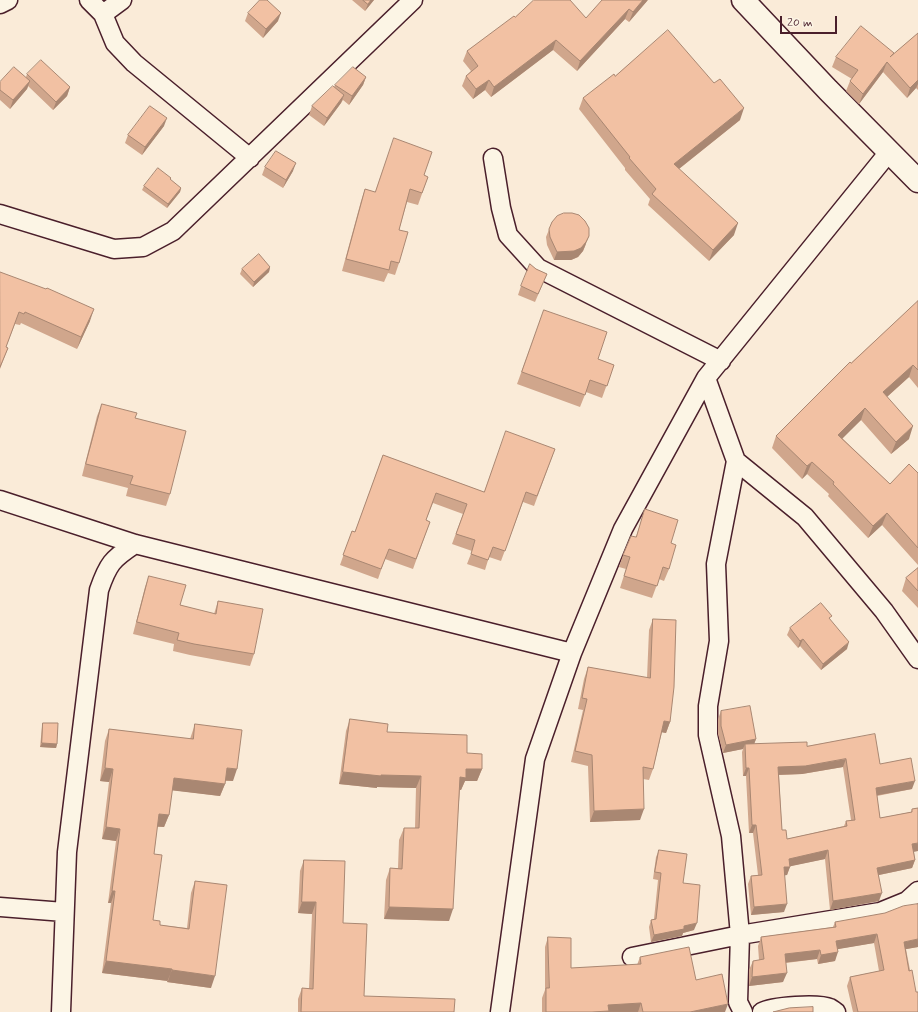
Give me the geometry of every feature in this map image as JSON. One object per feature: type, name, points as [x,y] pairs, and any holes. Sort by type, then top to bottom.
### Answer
[{"type":"street","points":[[0,4],[8,0]]},
{"type":"street","points":[[89,0],[103,14],[115,43],[134,64],[250,158]]},
{"type":"street","points":[[103,14],[122,0]]},
{"type":"street","points":[[0,214],[114,249],[143,247],[173,231],[414,0]]},
{"type":"street","points":[[743,0],[828,90],[918,181]]},
{"type":"street","points":[[500,1012],[535,759],[572,653],[623,529],[706,378],[889,152]]},
{"type":"street","points":[[493,158],[500,208],[508,235],[538,268],[721,361]]},
{"type":"street","points":[[706,378],[736,461],[716,564],[718,641],[708,706],[708,735],[731,836],[740,935],[738,1002],[743,1012]]},
{"type":"street","points":[[736,461],[805,517],[884,611],[918,659]]},
{"type":"street","points":[[0,500],[135,544],[572,653]]},
{"type":"street","points":[[61,1012],[67,852],[99,590],[106,570],[117,556],[135,544]]},
{"type":"street","points":[[632,957],[740,935],[880,912],[907,901],[918,891]]},
{"type":"street","points":[[0,907],[64,912]]},
{"type":"street","points":[[762,1012],[766,1009],[798,1005],[830,1008],[836,1012]]},
{"type":"building","points":[[260,0],[267,0],[281,13],[266,29],[248,13]]},
{"type":"building","points":[[363,0],[371,0],[368,4]]},
{"type":"building","points":[[534,0],[570,0],[586,18],[602,0],[643,0],[633,12],[629,9],[580,61],[556,40],[494,87],[489,80],[476,89],[466,76],[478,66],[467,51],[514,16],[515,17]]},
{"type":"building","points":[[861,26],[894,53],[890,57],[918,33],[918,80],[910,88],[887,62],[863,94],[850,81],[858,70],[836,57]]},
{"type":"building","points":[[668,30],[714,83],[720,79],[744,108],[674,164],[738,223],[713,250],[652,194],[656,189],[629,158],[630,157],[583,98],[614,74],[615,76]]},
{"type":"building","points":[[41,60],[70,87],[56,102],[27,74]]},
{"type":"building","points":[[14,67],[30,81],[13,100],[0,90],[0,82]]},
{"type":"building","points":[[353,67],[366,77],[352,96],[335,85]]},
{"type":"building","points":[[333,86],[344,95],[327,118],[312,106]]},
{"type":"building","points":[[150,106],[167,118],[145,147],[128,135]]},
{"type":"building","points":[[394,138],[432,152],[424,175],[428,177],[422,193],[410,189],[399,230],[408,232],[399,263],[391,261],[389,270],[346,259],[365,189],[375,192]]},
{"type":"building","points":[[276,151],[296,163],[286,180],[265,167]]},
{"type":"building","points":[[158,168],[181,188],[168,204],[144,186]]},
{"type":"building","points":[[564,213],[579,215],[589,228],[589,236],[581,248],[574,251],[557,252],[550,237],[549,229],[557,216]]},
{"type":"building","points":[[259,254],[270,267],[254,282],[242,269]]},
{"type":"building","points":[[530,264],[536,269],[547,274],[538,294],[521,286]]},
{"type":"building","points":[[0,272],[46,289],[47,288],[94,309],[81,337],[25,312],[24,314],[19,312],[6,347],[8,348],[0,367]]},
{"type":"building","points":[[918,301],[918,370],[913,365],[883,392],[913,426],[896,442],[865,408],[838,435],[890,484],[909,464],[918,473],[918,548],[887,513],[873,526],[833,484],[834,482],[812,462],[807,466],[776,436],[850,362],[851,363]]},
{"type":"building","points":[[544,310],[607,332],[598,359],[614,365],[607,386],[590,380],[585,395],[522,372]]},
{"type":"building","points":[[102,404],[137,413],[135,418],[186,431],[170,494],[130,484],[133,476],[86,464]]},
{"type":"building","points":[[506,431],[555,449],[537,496],[526,492],[505,551],[493,547],[488,560],[471,554],[475,540],[456,534],[467,504],[436,493],[426,520],[430,522],[416,559],[389,549],[381,569],[343,555],[352,531],[355,532],[383,455],[484,492]]},
{"type":"building","points":[[645,509],[678,520],[671,543],[676,545],[669,569],[663,567],[657,586],[624,576],[630,557],[623,555],[631,536],[636,537]]},
{"type":"building","points":[[918,568],[918,591],[906,578]]},
{"type":"building","points":[[149,576],[186,585],[180,605],[216,614],[218,601],[263,609],[254,654],[177,640],[179,633],[137,622]]},
{"type":"building","points":[[821,603],[832,616],[829,618],[849,642],[823,664],[803,639],[800,641],[790,628]]},
{"type":"building","points":[[653,619],[676,620],[674,687],[670,722],[664,721],[653,769],[643,767],[644,809],[594,811],[592,755],[575,751],[587,699],[582,698],[588,667],[650,678]]},
{"type":"building","points":[[750,706],[756,739],[726,745],[721,726],[721,711]]},
{"type":"building","points":[[350,719],[388,724],[387,732],[467,735],[467,753],[482,754],[482,769],[466,769],[466,778],[460,777],[453,909],[389,907],[390,868],[402,869],[404,828],[419,828],[421,776],[381,776],[343,772]]},
{"type":"building","points":[[43,723],[58,723],[57,744],[42,743]]},
{"type":"building","points":[[195,724],[242,730],[237,769],[227,768],[225,784],[174,778],[169,815],[159,814],[154,854],[162,855],[153,920],[160,921],[160,925],[189,929],[195,881],[227,885],[215,976],[106,961],[115,891],[112,891],[120,829],[106,827],[113,769],[105,768],[109,729],[193,739]]},
{"type":"building","points":[[875,734],[880,764],[911,758],[915,781],[876,788],[880,818],[912,812],[912,809],[918,808],[918,843],[912,844],[915,860],[877,868],[882,893],[833,901],[828,850],[789,859],[790,867],[784,867],[787,904],[754,907],[751,876],[762,875],[756,825],[752,825],[749,768],[746,768],[745,744],[807,742],[807,746]],"holes":[[[846,759],[855,820],[846,821],[847,826],[787,839],[786,830],[782,830],[778,767],[805,766]]]},
{"type":"building","points":[[659,850],[687,854],[683,883],[700,885],[697,923],[684,926],[684,929],[654,935],[651,920],[656,919],[661,873],[655,872]]},
{"type":"building","points":[[304,860],[345,861],[343,923],[367,924],[364,996],[455,999],[454,1012],[301,1012],[302,988],[313,989],[316,902],[302,902]]},
{"type":"building","points":[[918,904],[918,939],[904,942],[909,971],[912,970],[916,992],[918,992],[918,1012],[858,1012],[850,977],[884,970],[877,934],[836,941],[838,952],[821,955],[820,950],[785,954],[787,973],[752,977],[753,961],[764,959],[761,937],[836,927],[835,922],[885,913],[903,906]]},
{"type":"building","points":[[548,937],[571,938],[571,968],[641,964],[640,957],[689,947],[696,980],[722,974],[728,1004],[690,1012],[643,1012],[641,1003],[608,1005],[609,1011],[546,1012],[546,988],[549,988]]},
{"type":"building","points":[[813,1007],[813,1012],[773,1012],[789,1008]]}]
